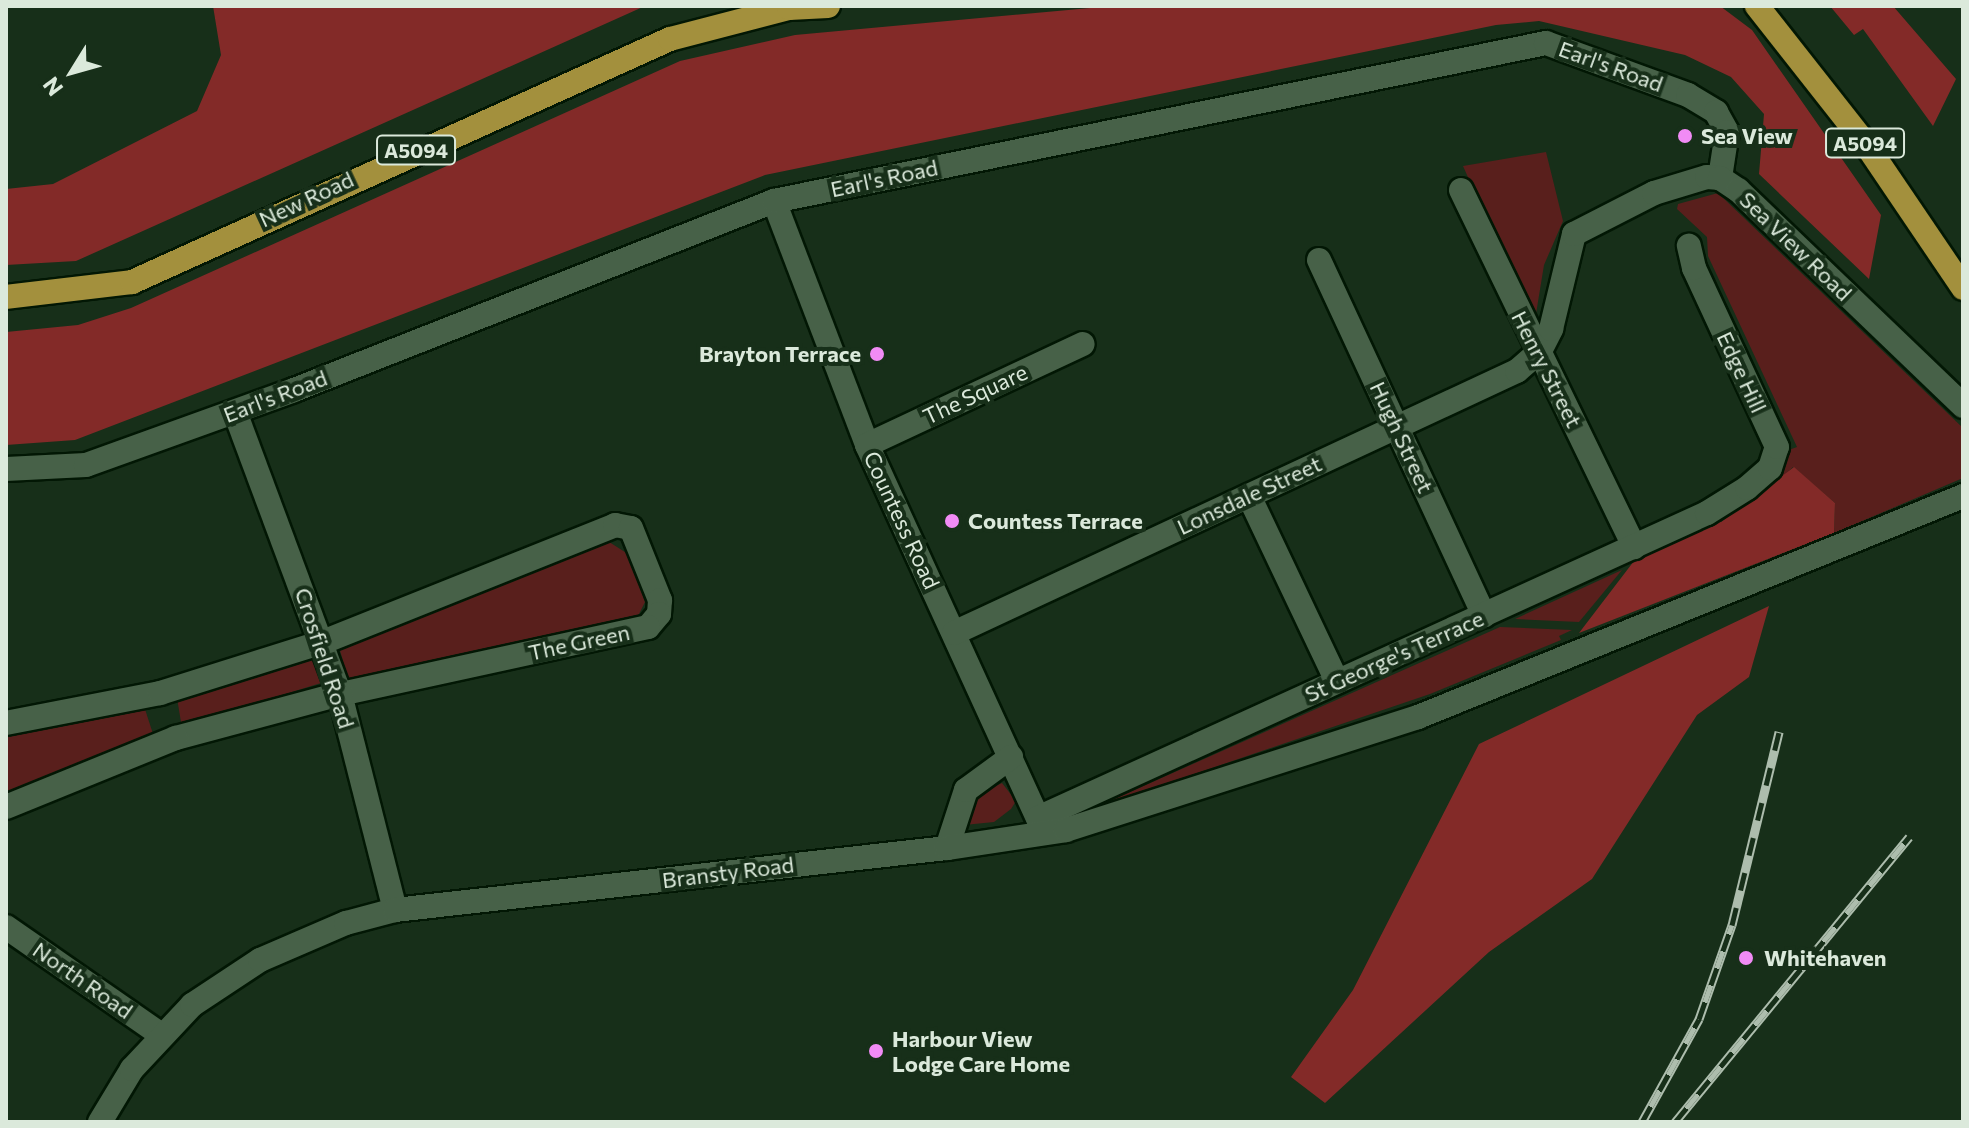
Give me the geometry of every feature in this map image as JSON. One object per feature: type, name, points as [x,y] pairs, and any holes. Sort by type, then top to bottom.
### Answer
[{"type":"main road","name":"New Road","points":[[6,297],[132,282],[670,39],[789,8],[828,6]]},
{"type":"main road","name":"A5094","points":[[1757,6],[1865,143],[1963,288]]},
{"type":"street","name":"Earl's Road","points":[[6,469],[86,465],[235,412],[774,201],[1546,43],[1688,95],[1716,112],[1727,132],[1720,178]]},
{"type":"street","name":"Sea View Road","points":[[1540,351],[1558,305],[1563,263],[1574,234],[1598,219],[1654,193],[1720,178],[1963,406]]},
{"type":"street","name":"Henry Street","points":[[1461,190],[1634,547]]},
{"type":"street","name":"Countess Road","points":[[774,201],[867,445],[1042,825]]},
{"type":"street","name":"Edge Hill","points":[[1689,246],[1694,268],[1777,447],[1770,468],[1747,488]]},
{"type":"street","name":"Hugh Street","points":[[1319,260],[1484,616]]},
{"type":"street","name":"The Square","points":[[867,445],[1083,344]]},
{"type":"street","name":"Lonsdale Street","points":[[954,633],[1517,371],[1540,351]]},
{"type":"street","name":"Crosfield Road","points":[[235,412],[340,694],[395,910]]},
{"type":"street","name":"St George's Terrace","points":[[1042,825],[1337,681],[1634,547],[1747,488]]},
{"type":"street","points":[[1249,496],[1337,681]]},
{"type":"street","name":"Bransty Road","points":[[100,1122],[160,1034],[224,982],[260,960],[346,923],[395,910],[947,848],[1042,825],[1418,717],[1963,496]]},
{"type":"street","name":"The Green","points":[[6,723],[160,693],[323,642],[615,525],[631,528],[660,600],[659,614],[648,627],[340,694],[176,738],[6,807]]},
{"type":"street","points":[[947,848],[966,790],[1011,757]]},
{"type":"street","name":"North Road","points":[[6,927],[160,1034]]},
{"type":"shaded area","points":[[213,6],[645,6],[76,261],[6,265],[6,189],[53,184],[197,111],[221,55]]},
{"type":"shaded area","points":[[1112,6],[1720,6],[1752,30],[1881,215],[1869,279],[1759,174],[1764,114],[1731,77],[1685,55],[1539,21],[1496,25],[765,175],[75,440],[6,445],[6,332],[78,325],[131,308],[680,61],[795,35]]},
{"type":"shaded area","points":[[1830,6],[1893,6],[1956,79],[1933,126],[1863,29],[1854,35]]},
{"type":"shaded area","points":[[1546,152],[1563,221],[1544,265],[1534,326],[1463,166]]},
{"type":"shaded area","points":[[1718,193],[1963,428],[1963,478],[1834,533],[1835,503],[1793,467],[1759,498],[1756,492],[1786,451],[1797,447],[1708,256],[1707,237],[1677,209],[1678,204]]},
{"type":"shaded area","points":[[1794,467],[1835,503],[1834,533],[1579,633],[1634,561],[1718,519],[1721,522]]},
{"type":"shaded area","points":[[606,540],[628,554],[645,602],[636,620],[348,679],[339,647]]},
{"type":"shaded area","points":[[1622,570],[1579,622],[1515,619],[1565,596]]},
{"type":"shaded area","points":[[1769,606],[1749,677],[1697,715],[1592,879],[1489,952],[1325,1103],[1291,1077],[1353,990],[1479,744]]},
{"type":"shaded area","points":[[1500,627],[1572,630],[1559,636],[1561,640],[1430,694],[1094,808]]},
{"type":"shaded area","points":[[311,656],[321,683],[189,724],[181,722],[177,698]]},
{"type":"shaded area","points":[[143,703],[154,737],[6,798],[6,732]]},
{"type":"shaded area","points":[[1002,783],[1016,801],[1011,809],[994,822],[964,825],[980,793]]},
{"type":"railway","points":[[1642,1122],[1699,1019],[1732,925],[1779,732]]},
{"type":"railway","points":[[1675,1122],[1909,837]]},
{"type":"place","name":"Sea View","points":[[1685,136]]},
{"type":"place","name":"Brayton Terrace","points":[[877,354]]},
{"type":"place","name":"Countess Terrace","points":[[952,521]]},
{"type":"place","name":"Whitehaven","points":[[1746,958]]},
{"type":"place","name":"Harbour View Lodge Care Home","points":[[876,1051]]}]
